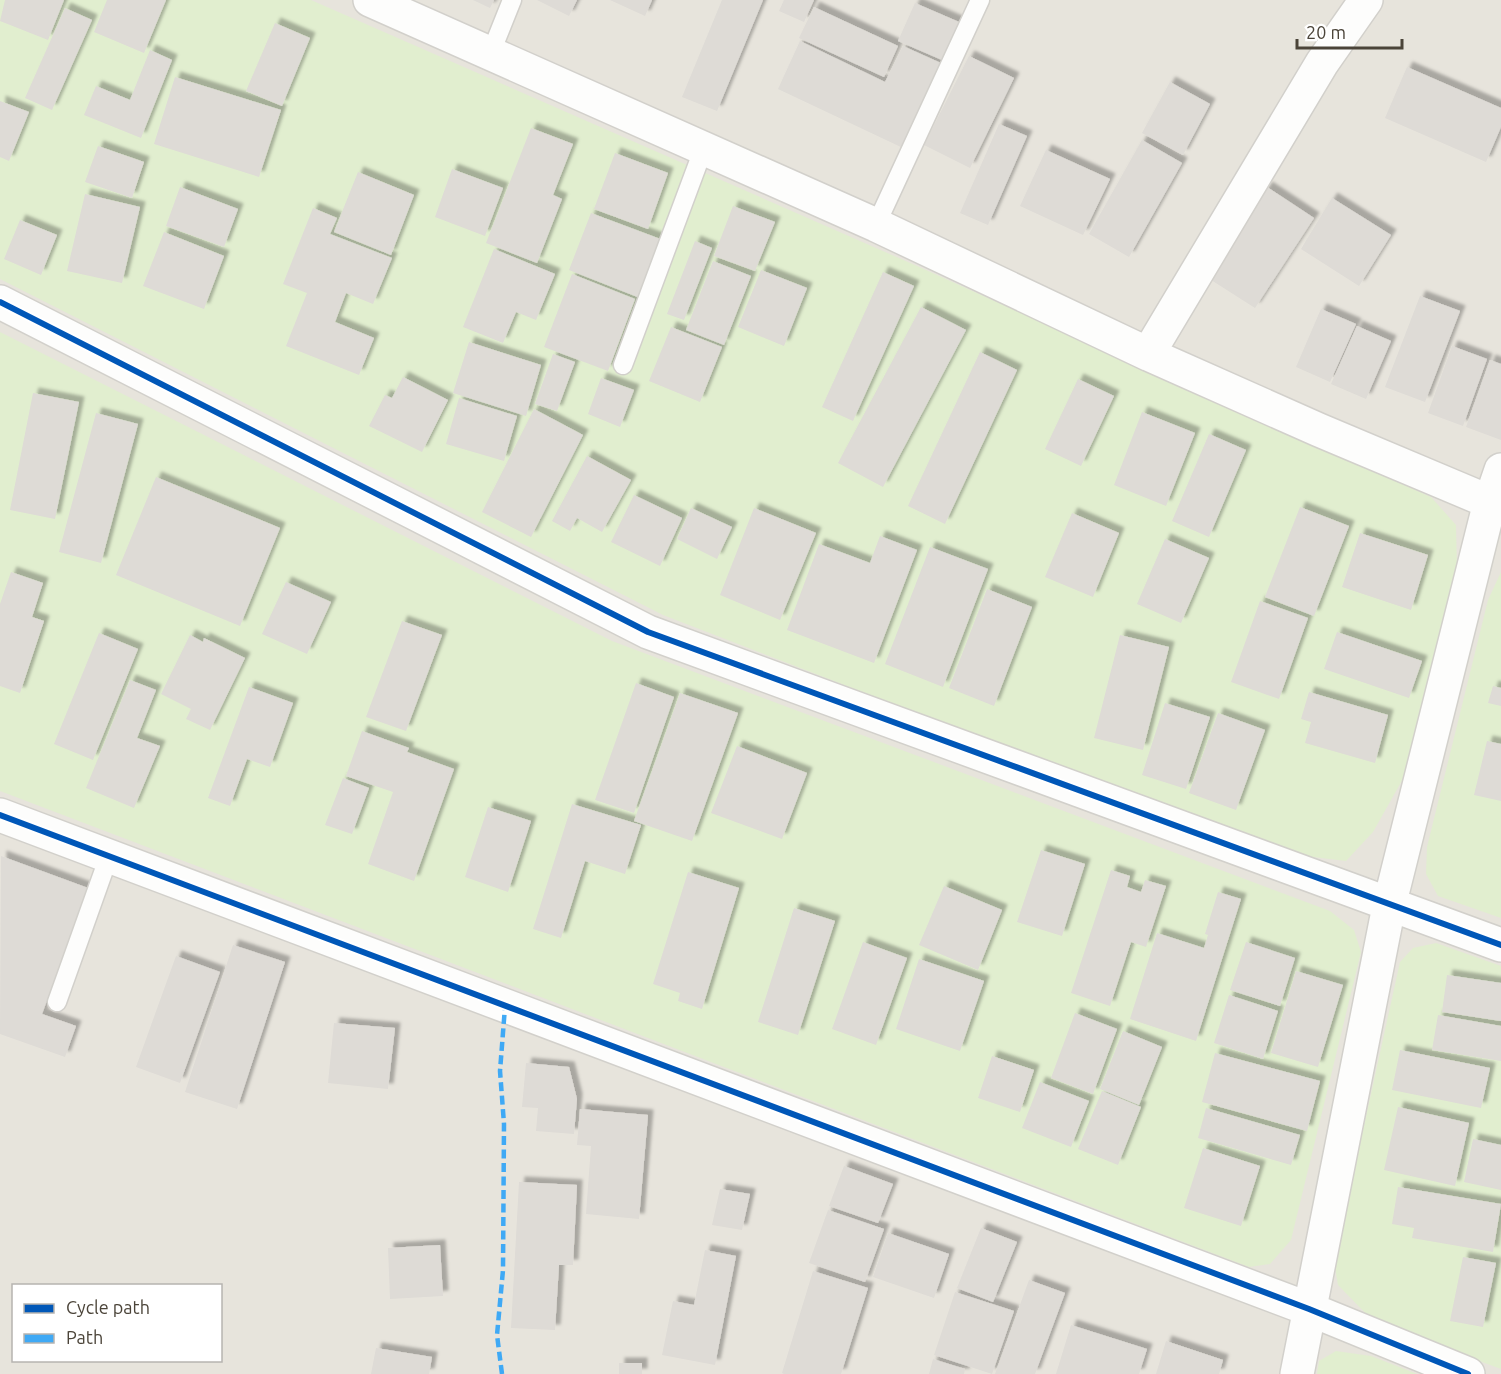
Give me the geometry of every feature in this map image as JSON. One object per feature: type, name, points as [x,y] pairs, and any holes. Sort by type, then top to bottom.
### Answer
[{"type":"street","points":[[370,0],[876,225],[1148,354],[1319,430],[1495,502]]},
{"type":"street","points":[[1148,354],[1322,63],[1366,0]]},
{"type":"street","points":[[0,302],[648,632],[1389,906],[1501,945]]},
{"type":"street","points":[[1297,1374],[1389,906],[1495,502],[1501,470]]},
{"type":"street","points":[[0,815],[1309,1309],[1468,1374]]},
{"type":"lane","points":[[490,55],[512,0]]},
{"type":"lane","points":[[876,225],[980,0]]},
{"type":"lane","points":[[623,365],[703,150]]},
{"type":"lane","points":[[57,1002],[109,856]]},
{"type":"shaded area","points":[[0,0],[1501,0],[1501,1374],[0,1374]]},
{"type":"green space","points":[[0,0],[311,0],[917,266],[1431,497],[1456,525],[1457,570],[1404,777],[1373,832],[1346,861],[1280,853],[663,615],[0,279]]},
{"type":"green space","points":[[0,332],[612,641],[1330,911],[1354,930],[1361,952],[1291,1240],[1270,1264],[1249,1267],[0,791]]},
{"type":"green space","points":[[1501,572],[1501,918],[1438,896],[1426,874],[1427,847],[1488,600]]},
{"type":"green space","points":[[1436,943],[1501,966],[1501,1369],[1374,1322],[1338,1285],[1334,1262],[1400,962],[1413,948]]},
{"type":"green space","points":[[1336,1351],[1371,1356],[1417,1374],[1317,1374],[1319,1361]]},
{"type":"building","points":[[5,0],[64,0],[48,40],[0,21]]},
{"type":"building","points":[[107,0],[166,0],[144,53],[94,32]]},
{"type":"building","points":[[473,0],[494,0],[490,8]]},
{"type":"building","points":[[537,0],[577,0],[569,16]]},
{"type":"building","points":[[610,0],[652,0],[645,16]]},
{"type":"building","points":[[722,0],[763,0],[717,111],[682,97]]},
{"type":"building","points":[[784,0],[814,0],[804,22],[779,11]]},
{"type":"building","points":[[915,3],[959,22],[942,60],[898,41]]},
{"type":"building","points":[[814,7],[898,46],[884,77],[799,38]]},
{"type":"building","points":[[65,8],[92,20],[52,110],[25,98]]},
{"type":"building","points":[[275,23],[310,38],[282,106],[246,91]]},
{"type":"building","points":[[800,41],[885,82],[903,46],[943,64],[903,148],[778,89]]},
{"type":"building","points":[[150,50],[172,60],[141,138],[84,115],[96,86],[130,100]]},
{"type":"building","points":[[969,56],[1014,78],[970,168],[924,145]]},
{"type":"building","points":[[1407,67],[1501,108],[1501,127],[1486,162],[1385,118]]},
{"type":"building","points":[[175,77],[281,110],[259,177],[154,144]]},
{"type":"building","points":[[1170,82],[1210,104],[1183,155],[1142,133]]},
{"type":"building","points":[[0,101],[29,112],[9,161],[0,157]]},
{"type":"building","points":[[999,124],[1027,136],[988,225],[960,213]]},
{"type":"building","points":[[531,128],[573,144],[553,195],[562,199],[537,263],[486,243]]},
{"type":"building","points":[[1142,140],[1182,163],[1129,257],[1089,234]]},
{"type":"building","points":[[98,146],[144,162],[132,198],[85,182]]},
{"type":"building","points":[[1046,150],[1110,179],[1083,235],[1020,206]]},
{"type":"building","points":[[615,153],[668,173],[648,229],[594,209]]},
{"type":"building","points":[[452,169],[503,188],[485,236],[435,217]]},
{"type":"building","points":[[358,172],[414,195],[391,255],[334,232]]},
{"type":"building","points":[[180,187],[238,209],[224,247],[166,226]]},
{"type":"building","points":[[1267,187],[1314,218],[1255,308],[1208,278]]},
{"type":"building","points":[[85,194],[140,207],[122,283],[67,271]]},
{"type":"building","points":[[1332,198],[1391,235],[1359,286],[1301,249]]},
{"type":"building","points":[[733,206],[775,222],[755,271],[714,256]]},
{"type":"building","points":[[313,208],[337,218],[330,234],[392,258],[373,304],[346,293],[335,322],[374,338],[359,375],[286,346],[307,293],[283,284]]},
{"type":"building","points":[[591,213],[663,240],[640,298],[569,270]]},
{"type":"building","points":[[20,220],[57,235],[41,275],[4,259]]},
{"type":"building","points":[[164,232],[224,256],[204,309],[143,286]]},
{"type":"building","points":[[695,241],[712,248],[684,320],[667,314]]},
{"type":"building","points":[[494,249],[555,274],[536,320],[516,312],[503,343],[463,327]]},
{"type":"building","points":[[713,261],[751,276],[724,345],[686,330]]},
{"type":"building","points":[[761,270],[807,288],[784,346],[738,327]]},
{"type":"building","points":[[883,272],[914,286],[853,421],[822,407]]},
{"type":"building","points":[[572,274],[635,299],[608,371],[544,347]]},
{"type":"building","points":[[1420,296],[1460,311],[1425,402],[1385,387]]},
{"type":"building","points":[[921,307],[966,330],[883,487],[838,463]]},
{"type":"building","points":[[1321,309],[1356,324],[1330,382],[1296,367]]},
{"type":"building","points":[[1357,326],[1391,341],[1366,399],[1331,384]]},
{"type":"building","points":[[671,327],[722,347],[700,402],[649,381]]},
{"type":"building","points":[[469,342],[541,365],[526,416],[453,393]]},
{"type":"building","points":[[1452,346],[1487,359],[1463,426],[1428,413]]},
{"type":"building","points":[[980,352],[1017,370],[945,524],[908,506]]},
{"type":"building","points":[[553,354],[575,362],[557,411],[535,404]]},
{"type":"building","points":[[1490,360],[1501,364],[1501,440],[1466,427]]},
{"type":"building","points":[[403,377],[448,400],[422,452],[369,426],[385,395],[392,398]]},
{"type":"building","points":[[601,378],[634,390],[620,427],[588,414]]},
{"type":"building","points":[[1078,379],[1114,396],[1081,466],[1045,449]]},
{"type":"building","points":[[33,393],[79,402],[55,519],[10,510]]},
{"type":"building","points":[[459,398],[517,416],[504,461],[446,444]]},
{"type":"building","points":[[534,409],[583,435],[531,537],[482,512]]},
{"type":"building","points":[[1142,412],[1195,433],[1166,506],[1114,485]]},
{"type":"building","points":[[96,413],[138,424],[101,563],[59,552]]},
{"type":"building","points":[[1209,434],[1246,450],[1209,537],[1172,521]]},
{"type":"building","points":[[587,456],[631,480],[602,532],[577,518],[570,531],[552,521]]},
{"type":"building","points":[[156,477],[280,528],[240,626],[116,575]]},
{"type":"building","points":[[634,495],[682,518],[660,566],[611,542]]},
{"type":"building","points":[[1300,507],[1349,526],[1314,616],[1265,597]]},
{"type":"building","points":[[691,508],[732,527],[717,559],[677,539]]},
{"type":"building","points":[[754,508],[816,533],[780,620],[720,595]]},
{"type":"building","points":[[1072,513],[1119,533],[1093,597],[1045,577]]},
{"type":"building","points":[[1360,533],[1428,555],[1411,610],[1342,587]]},
{"type":"building","points":[[880,536],[917,550],[874,663],[787,630],[819,544],[870,563]]},
{"type":"building","points":[[1165,539],[1209,558],[1181,623],[1137,604]]},
{"type":"building","points":[[930,547],[988,569],[943,687],[885,664]]},
{"type":"building","points":[[11,572],[43,583],[32,617],[44,621],[20,693],[0,686],[0,604]]},
{"type":"building","points":[[286,582],[331,602],[307,654],[262,634]]},
{"type":"building","points":[[987,589],[1032,607],[994,706],[949,688]]},
{"type":"building","points":[[1260,601],[1308,618],[1279,699],[1231,682]]},
{"type":"building","points":[[402,621],[442,635],[406,731],[366,717]]},
{"type":"building","points":[[1337,632],[1422,661],[1409,698],[1324,669]]},
{"type":"building","points":[[99,633],[138,649],[93,760],[54,744]]},
{"type":"building","points":[[190,635],[203,642],[204,638],[245,658],[210,730],[186,719],[191,709],[161,694]]},
{"type":"building","points":[[1120,635],[1169,647],[1143,750],[1094,738]]},
{"type":"building","points":[[130,680],[156,690],[137,738],[160,746],[134,808],[86,788]]},
{"type":"building","points":[[636,683],[674,697],[634,813],[595,800]]},
{"type":"building","points":[[1493,686],[1501,688],[1501,706],[1488,703]]},
{"type":"building","points":[[249,687],[293,703],[270,767],[247,759],[230,806],[208,798]]},
{"type":"building","points":[[1309,692],[1388,715],[1375,763],[1305,743],[1311,722],[1301,719]]},
{"type":"building","points":[[680,693],[738,713],[692,841],[634,821]]},
{"type":"building","points":[[1165,703],[1210,717],[1186,789],[1142,775]]},
{"type":"building","points":[[1218,713],[1265,730],[1236,810],[1189,793]]},
{"type":"building","points":[[362,731],[409,748],[407,752],[454,769],[414,881],[368,864],[393,792],[346,776]]},
{"type":"building","points":[[1487,741],[1501,744],[1501,801],[1474,795]]},
{"type":"building","points":[[737,746],[807,773],[782,839],[711,813]]},
{"type":"building","points":[[343,778],[369,788],[352,834],[325,825]]},
{"type":"building","points":[[572,804],[641,825],[625,874],[585,861],[561,938],[533,929]]},
{"type":"building","points":[[488,807],[531,821],[508,892],[465,877]]},
{"type":"building","points":[[1041,850],[1085,864],[1062,936],[1017,922]]},
{"type":"building","points":[[1,856],[88,888],[42,1014],[76,1026],[65,1057],[0,1034]]},
{"type":"building","points":[[1111,870],[1130,876],[1127,887],[1141,892],[1145,880],[1166,886],[1146,947],[1131,942],[1110,1006],[1071,993]]},
{"type":"building","points":[[688,872],[739,888],[702,1009],[678,1001],[680,993],[653,984]]},
{"type":"building","points":[[944,886],[1002,910],[978,970],[919,945]]},
{"type":"building","points":[[1218,892],[1241,899],[1196,1041],[1130,1019],[1157,933],[1204,948],[1208,935],[1205,934]]},
{"type":"building","points":[[794,908],[835,921],[798,1035],[758,1022]]},
{"type":"building","points":[[863,942],[907,958],[876,1045],[832,1029]]},
{"type":"building","points":[[1246,942],[1295,958],[1280,1006],[1230,990]]},
{"type":"building","points":[[233,945],[285,962],[237,1109],[185,1092]]},
{"type":"building","points":[[176,956],[220,972],[180,1083],[136,1067]]},
{"type":"building","points":[[919,959],[984,981],[960,1051],[896,1029]]},
{"type":"building","points":[[1296,971],[1343,985],[1318,1067],[1271,1053]]},
{"type":"building","points":[[1447,975],[1501,983],[1501,1021],[1442,1012]]},
{"type":"building","points":[[1229,995],[1278,1011],[1263,1059],[1214,1043]]},
{"type":"building","points":[[1075,1013],[1117,1029],[1093,1094],[1051,1078]]},
{"type":"building","points":[[1438,1015],[1501,1026],[1501,1061],[1432,1050]]},
{"type":"building","points":[[334,1023],[395,1028],[388,1089],[328,1083]]},
{"type":"building","points":[[1123,1031],[1162,1047],[1139,1105],[1100,1089]]},
{"type":"building","points":[[1400,1050],[1490,1068],[1481,1108],[1392,1090]]},
{"type":"building","points":[[1215,1053],[1320,1081],[1307,1131],[1202,1102]]},
{"type":"building","points":[[992,1056],[1034,1070],[1020,1112],[978,1098]]},
{"type":"building","points":[[526,1063],[569,1067],[577,1099],[574,1134],[536,1131],[538,1108],[522,1107]]},
{"type":"building","points":[[1040,1082],[1089,1101],[1071,1147],[1022,1128]]},
{"type":"building","points":[[1102,1091],[1141,1107],[1118,1165],[1078,1149]]},
{"type":"building","points":[[1398,1107],[1469,1123],[1455,1186],[1384,1170]]},
{"type":"building","points":[[1206,1108],[1300,1135],[1291,1165],[1198,1138]]},
{"type":"building","points":[[580,1109],[648,1115],[639,1219],[586,1214],[591,1146],[577,1145]]},
{"type":"building","points":[[1473,1139],[1501,1145],[1501,1190],[1464,1182]]},
{"type":"building","points":[[1203,1148],[1260,1166],[1241,1226],[1184,1208]]},
{"type":"building","points":[[844,1166],[893,1184],[878,1223],[829,1206]]},
{"type":"building","points":[[519,1182],[577,1185],[573,1265],[559,1265],[555,1330],[511,1328]]},
{"type":"building","points":[[1398,1187],[1501,1204],[1493,1252],[1412,1238],[1414,1228],[1392,1224]]},
{"type":"building","points":[[720,1189],[750,1194],[742,1230],[712,1225]]},
{"type":"building","points":[[828,1210],[884,1229],[865,1282],[809,1263]]},
{"type":"building","points":[[981,1228],[1017,1242],[993,1302],[957,1288]]},
{"type":"building","points":[[888,1233],[949,1254],[934,1298],[873,1277]]},
{"type":"building","points":[[440,1245],[443,1296],[390,1299],[388,1248]]},
{"type":"building","points":[[705,1250],[736,1256],[715,1365],[662,1355],[673,1301],[694,1305]]},
{"type":"building","points":[[1463,1257],[1496,1263],[1483,1327],[1450,1321]]},
{"type":"building","points":[[813,1271],[868,1288],[841,1374],[784,1374],[782,1373]]},
{"type":"building","points":[[1029,1280],[1065,1293],[1035,1374],[995,1374]]},
{"type":"building","points":[[955,1292],[1014,1311],[992,1374],[934,1355]]},
{"type":"building","points":[[1071,1325],[1147,1349],[1139,1374],[1056,1374]]},
{"type":"building","points":[[1166,1341],[1223,1360],[1219,1374],[1156,1374]]},
{"type":"building","points":[[376,1348],[432,1357],[429,1374],[371,1374]]},
{"type":"building","points":[[933,1359],[965,1369],[964,1374],[929,1374]]},
{"type":"building","points":[[619,1363],[642,1363],[642,1374],[619,1374]]},
{"type":"marked path","points":[[502,1374],[497,1335],[503,1270],[504,1124],[500,1071],[505,1007]]},
{"type":"cycle path","points":[[0,302],[648,632],[1501,945]]},
{"type":"cycle path","points":[[0,815],[1309,1309],[1468,1374]]}]
